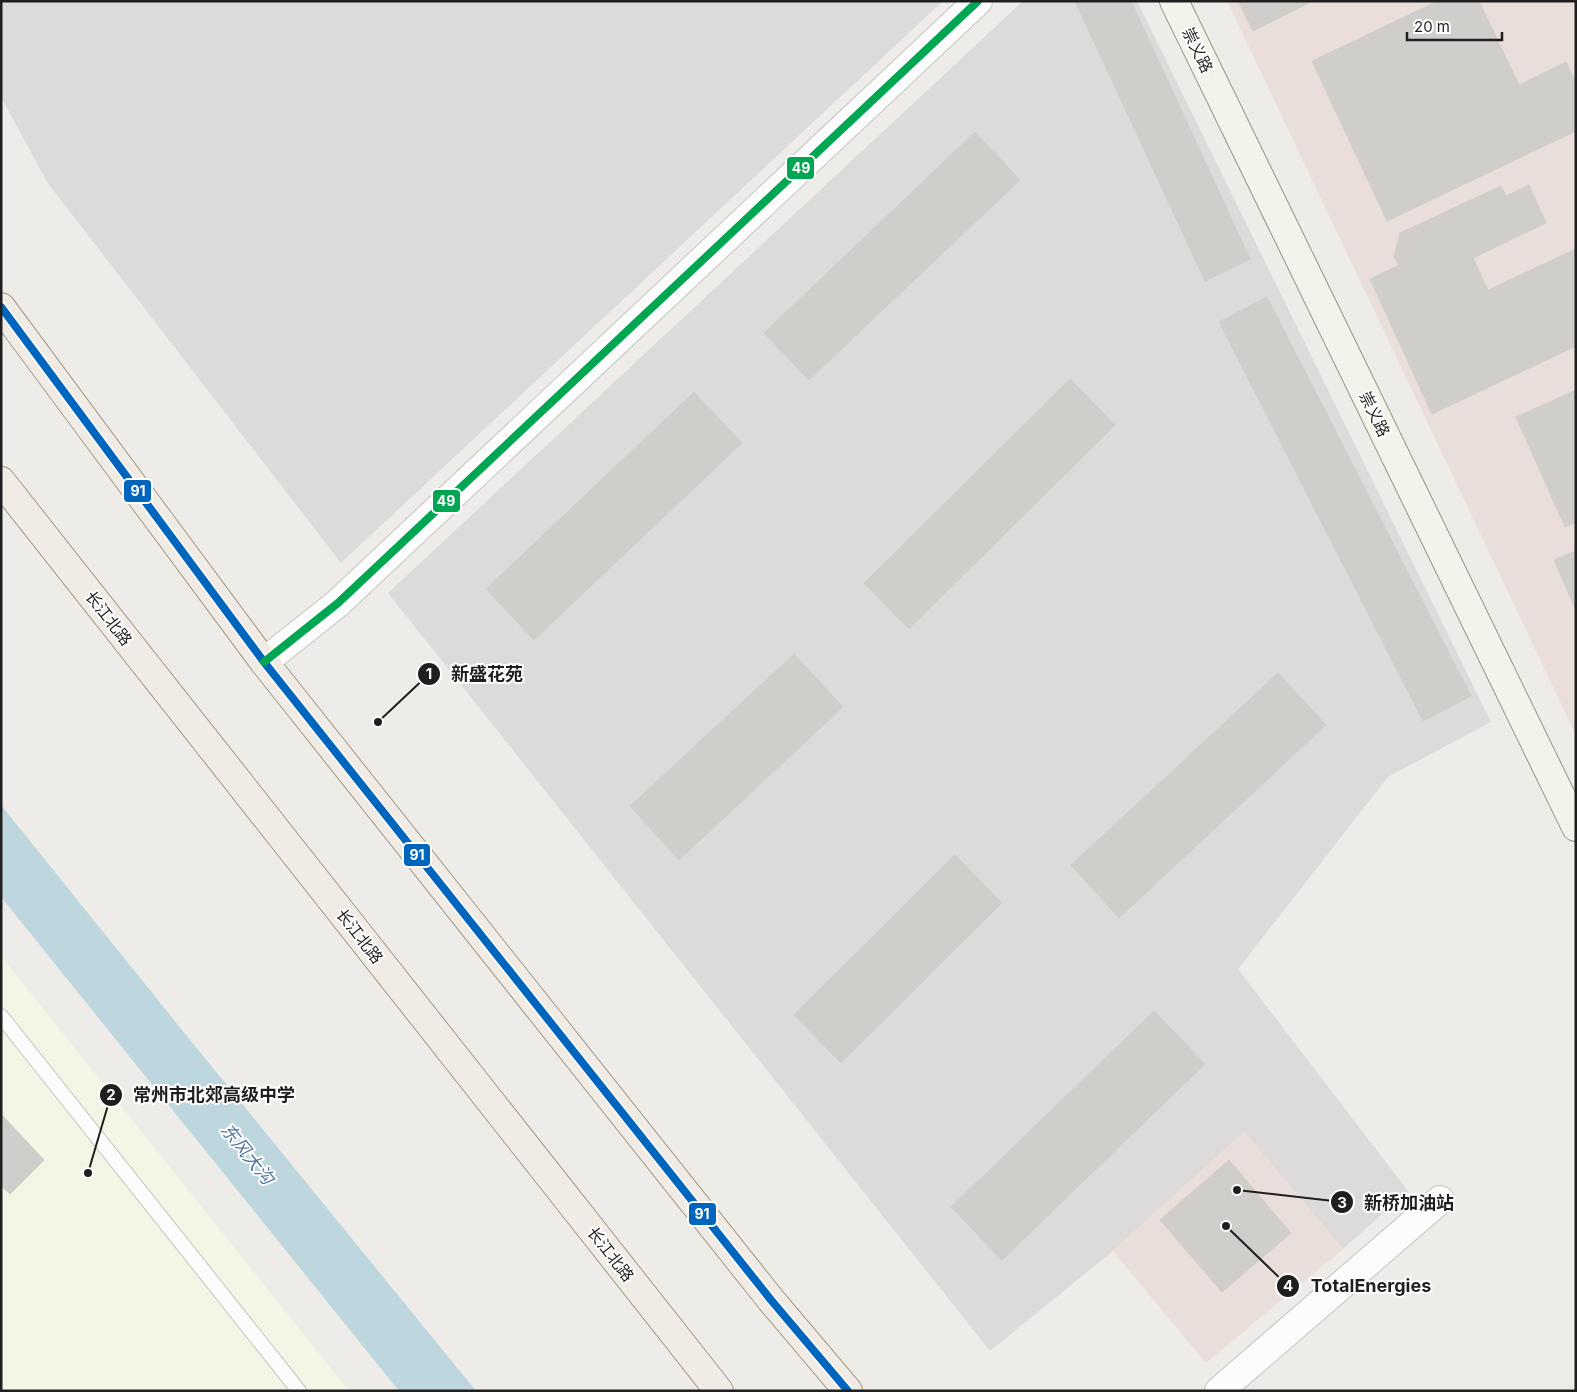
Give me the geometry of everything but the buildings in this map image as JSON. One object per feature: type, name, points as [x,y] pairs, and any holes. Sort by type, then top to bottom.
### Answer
[{"type":"main road","points":[[1,307],[264,662],[765,1292],[848,1391]]},
{"type":"main road","name":"长江北路","points":[[1,480],[719,1391]]},
{"type":"street","points":[[264,662],[346,597],[978,1]]},
{"type":"street","name":"崇义路","points":[[1174,1],[1576,828]]},
{"type":"street","points":[[1219,1391],[1440,1200]]},
{"type":"lane","points":[[1,1016],[299,1391]]},
{"type":"shaded area","points":[[1,1],[943,1],[341,563],[47,182],[1,97]]},
{"type":"shaded area","points":[[1023,1],[1137,1],[1491,722],[1388,777],[1238,969],[1408,1191],[1343,1249],[1244,1132],[1113,1251],[990,1351],[388,593]]},
{"type":"shaded area","points":[[1227,1],[1576,1],[1576,735]]},
{"type":"shaded area","points":[[1,956],[349,1391],[1,1391]]},
{"type":"shaded area","points":[[1244,1132],[1343,1249],[1206,1363],[1113,1251]]},
{"type":"water","name":"东风大沟","points":[[1,805],[476,1391],[399,1391],[1,897]]},
{"type":"transit line","name":"49","points":[[264,662],[338,603],[978,1]]},
{"type":"transit line","name":"91","points":[[1,307],[264,662],[771,1300],[848,1391]]},
{"type":"place","name":"新盛花苑","points":[[378,722]]},
{"type":"place","name":"常州市北郊高级中学","points":[[88,1173]]},
{"type":"place","name":"新桥加油站","points":[[1237,1190]]},
{"type":"place","name":"TotalEnergies","points":[[1226,1226]]}]
